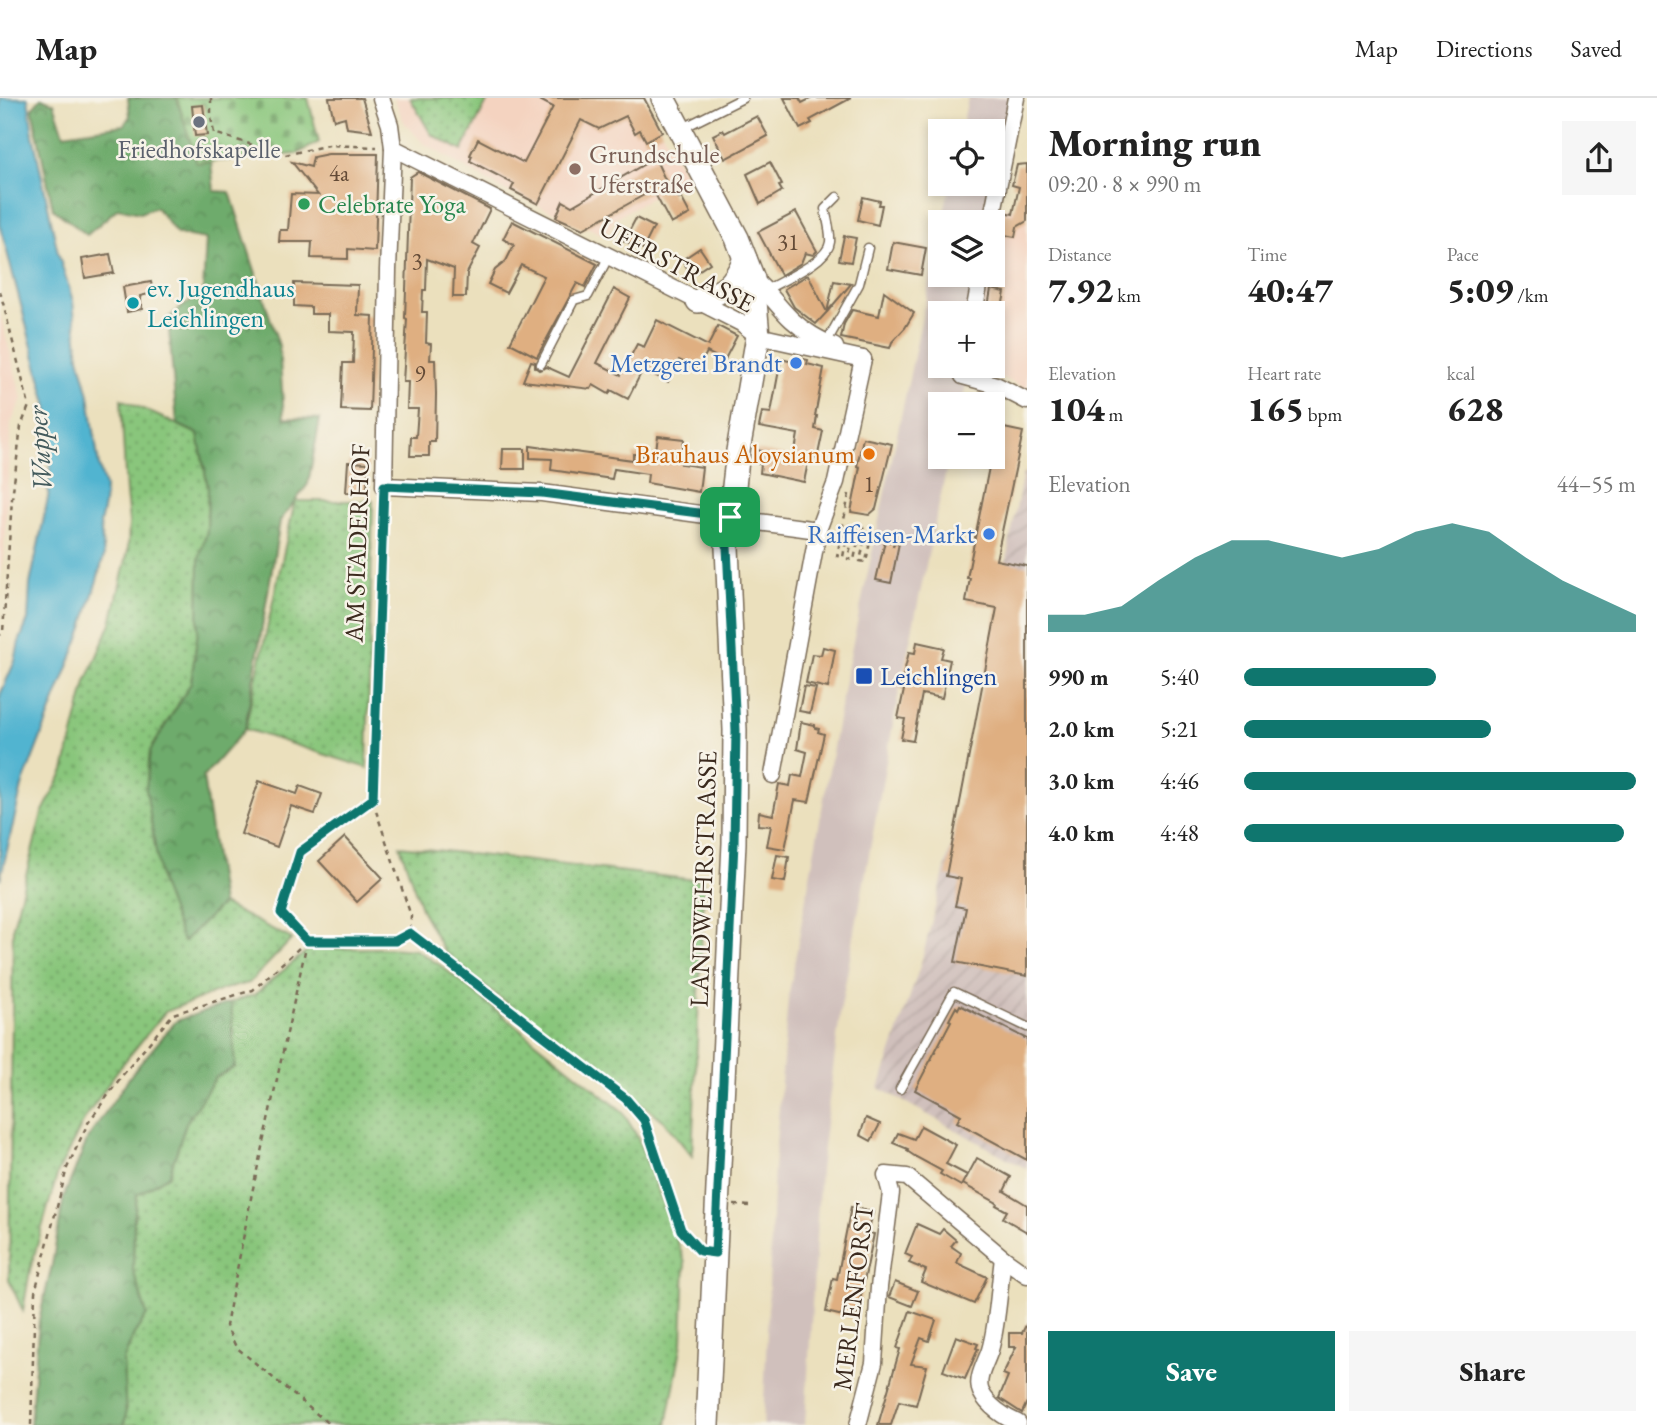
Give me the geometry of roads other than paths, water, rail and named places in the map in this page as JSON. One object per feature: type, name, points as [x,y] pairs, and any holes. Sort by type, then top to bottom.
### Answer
[{"type":"main road","name":"LANDWEHRSTRASSE","points":[[663,98],[755,276],[758,336],[738,451],[727,547],[736,730],[734,843],[707,1425]]},
{"type":"main road","points":[[698,301],[715,295],[736,280],[755,276]]},
{"type":"street","points":[[381,98],[390,125],[393,148]]},
{"type":"street","points":[[993,210],[1016,98]]},
{"type":"street","name":"UFERSTRASSE","points":[[393,148],[741,323],[758,336]]},
{"type":"street","name":"AM STADERHOF","points":[[393,148],[384,486],[542,493],[730,517]]},
{"type":"street","points":[[755,276],[790,318],[825,347]]},
{"type":"street","points":[[758,336],[825,347],[863,359],[836,482],[818,530],[773,775]]},
{"type":"street","points":[[978,378],[1026,397]]},
{"type":"street","points":[[730,517],[818,530]]},
{"type":"street","name":"MERLENFORST","points":[[858,1425],[874,1363],[879,1287],[891,1194],[886,1175],[906,1177],[1003,1258]]},
{"type":"street","points":[[1018,1423],[1005,1417],[988,1402],[980,1390],[980,1378],[991,1348],[1003,1258],[1027,1275]]},
{"type":"lane","points":[[680,130],[743,98]]},
{"type":"lane","points":[[755,276],[820,259],[827,252],[830,241],[825,209],[837,197]]},
{"type":"lane","points":[[825,347],[859,284],[867,248]]},
{"type":"lane","points":[[541,364],[574,300],[588,296],[609,256]]},
{"type":"lane","points":[[307,941],[281,913],[300,852],[373,799]]},
{"type":"lane","points":[[900,1088],[954,992],[1027,1027]]},
{"type":"water","points":[[0,98],[28,98],[33,135],[58,253],[73,301],[79,357],[89,395],[99,466],[105,487],[100,524],[104,556],[83,628],[22,786],[0,880],[0,695],[15,661],[28,620],[30,584],[48,498],[53,427],[0,225]]},
{"type":"place","name":"Friedhofskapelle","points":[[199,122]]},
{"type":"place","name":"Grundschule Uferstraße","points":[[575,169]]},
{"type":"place","name":"Celebrate Yoga","points":[[304,204]]},
{"type":"place","name":"ev. Jugendhaus Leichlingen","points":[[133,303]]},
{"type":"place","name":"Metzgerei Brandt","points":[[796,363]]},
{"type":"place","name":"Brauhaus Aloysianum","points":[[869,454]]},
{"type":"place","name":"Raiffeisen-Markt","points":[[989,534]]},
{"type":"place","name":"Leichlingen","points":[[864,676]]},
{"type":"water label","name":"Wupper","points":[[39,449]]}]
